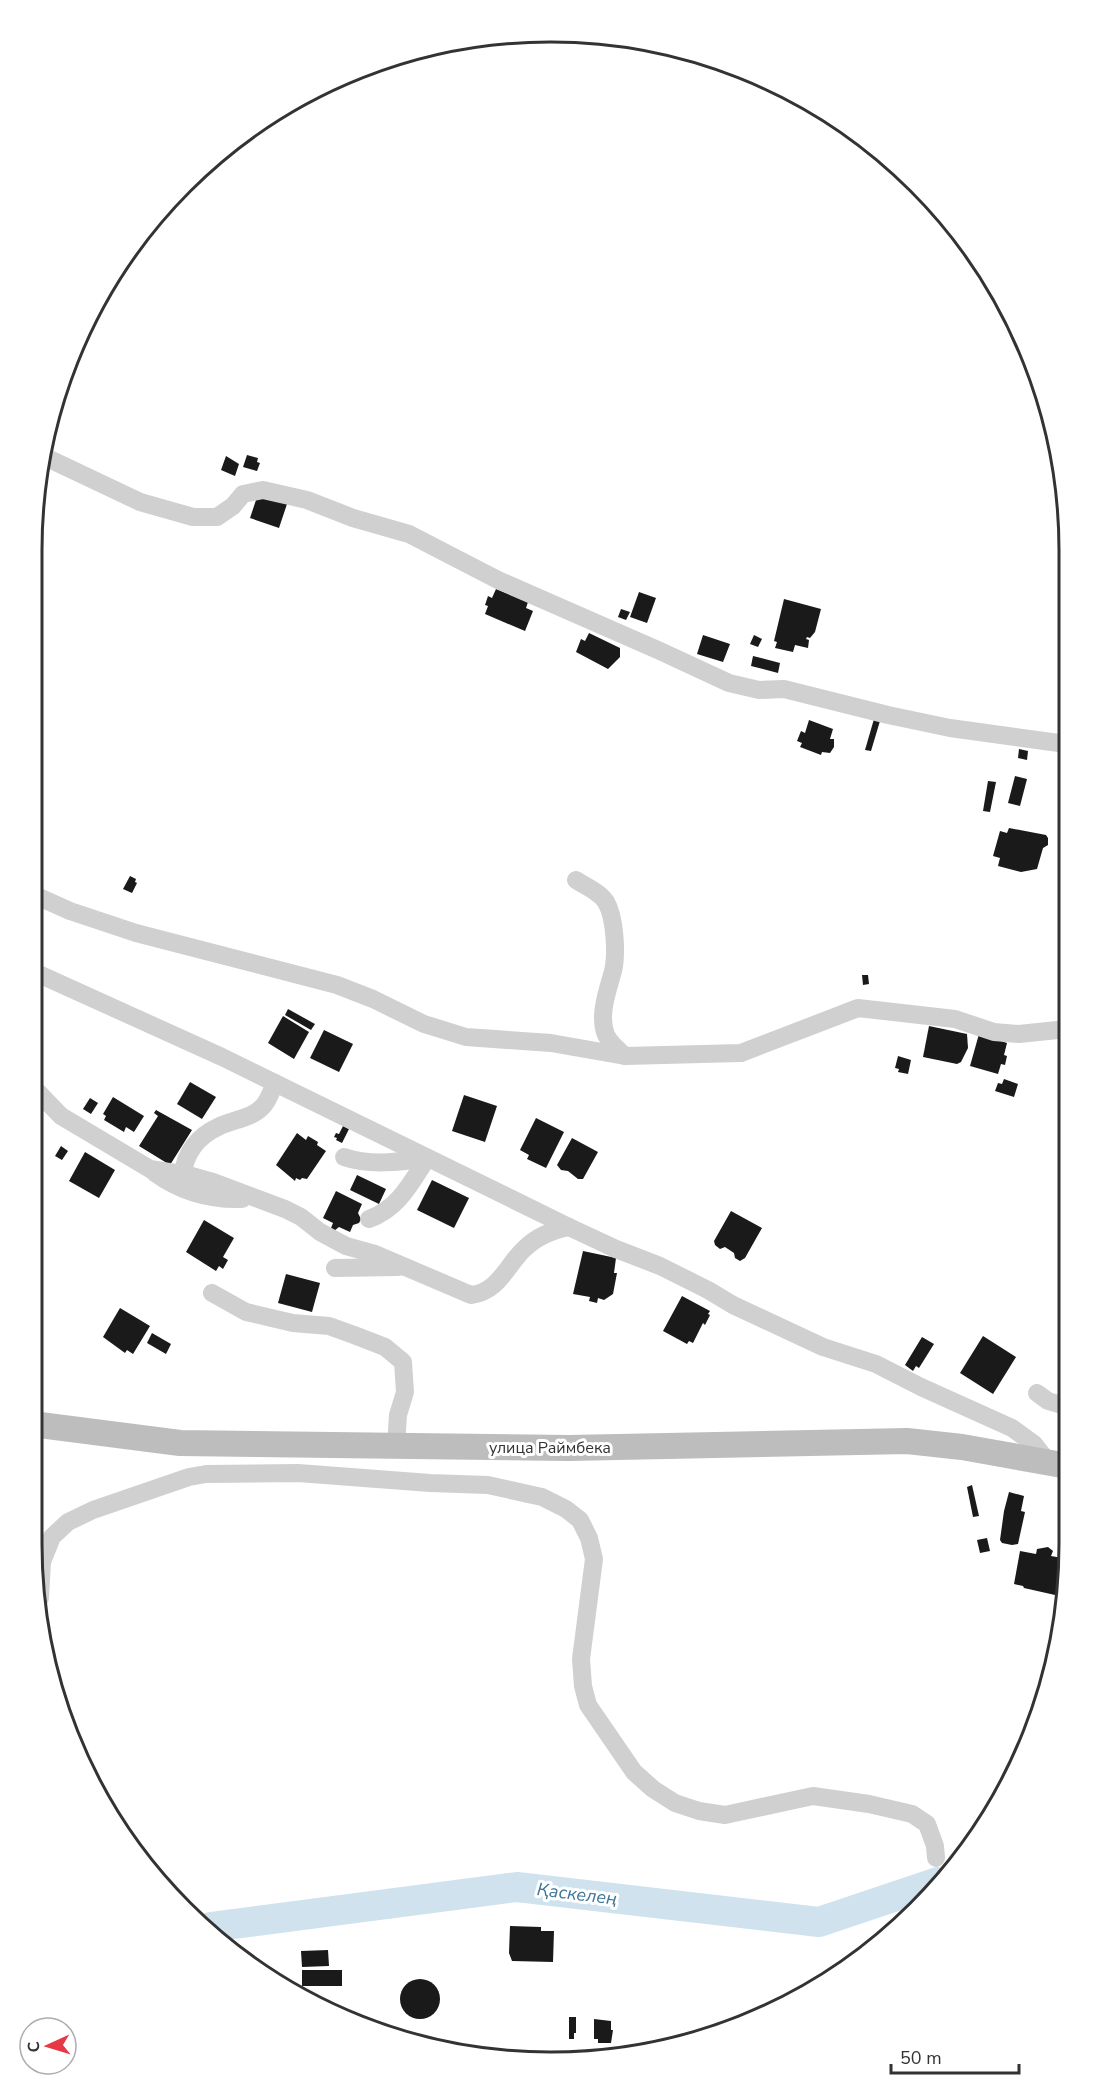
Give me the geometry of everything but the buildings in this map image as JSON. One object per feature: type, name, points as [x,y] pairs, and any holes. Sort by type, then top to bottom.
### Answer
[{"type":"street","points":[[50,460],[140,502],[193,517],[217,517],[243,494],[263,490],[307,500],[353,518],[409,534],[498,580],[729,683],[759,690],[784,689],[950,728],[1059,743]]},
{"type":"street","points":[[576,880],[606,902],[612,921],[615,943],[613,968],[604,1005],[604,1023],[606,1035],[625,1056]]},
{"type":"street","points":[[42,898],[70,911],[136,933],[337,985],[373,999],[424,1024],[466,1037],[551,1043],[625,1056],[741,1053],[858,1008],[955,1019],[994,1032],[1019,1034],[1059,1030]]},
{"type":"street","points":[[42,976],[357,1122],[569,1227],[660,1266],[733,1305],[823,1347],[876,1364],[1012,1428],[1058,1464]]},
{"type":"street","points":[[183,1174],[184,1160],[204,1135],[218,1127],[253,1115],[264,1105],[275,1083]]},
{"type":"street","points":[[42,1096],[62,1116],[150,1169],[170,1184],[195,1194],[232,1199],[256,1199]]},
{"type":"street","points":[[344,1157],[358,1162],[427,1158]]},
{"type":"street","points":[[369,1219],[381,1215],[394,1205],[427,1158]]},
{"type":"street","points":[[150,1169],[213,1182],[285,1209],[346,1246],[375,1254],[471,1295],[482,1294],[498,1282],[523,1250],[544,1233],[569,1227]]},
{"type":"street","points":[[335,1268],[404,1267]]},
{"type":"street","points":[[212,1293],[246,1312],[293,1323],[329,1326],[385,1347],[394,1354],[403,1362],[405,1392],[398,1415],[396,1446]]},
{"type":"street","points":[[1037,1393],[1048,1401],[1059,1404]]},
{"type":"street","name":"улица Раймбека","points":[[42,1425],[180,1443],[569,1448],[907,1441],[962,1447],[1058,1464]]},
{"type":"street","points":[[43,1561],[52,1537],[68,1522],[113,1503],[206,1474],[298,1473],[488,1485],[542,1497],[566,1509],[580,1520],[589,1538],[594,1559],[581,1659],[583,1686],[588,1705],[634,1772],[652,1789],[675,1803],[699,1811],[725,1815],[813,1796],[869,1804],[912,1814],[927,1824],[935,1846],[936,1858]]},
{"type":"waterway","name":"Қаскелең","points":[[215,1926],[517,1887],[819,1922],[926,1886]]}]
